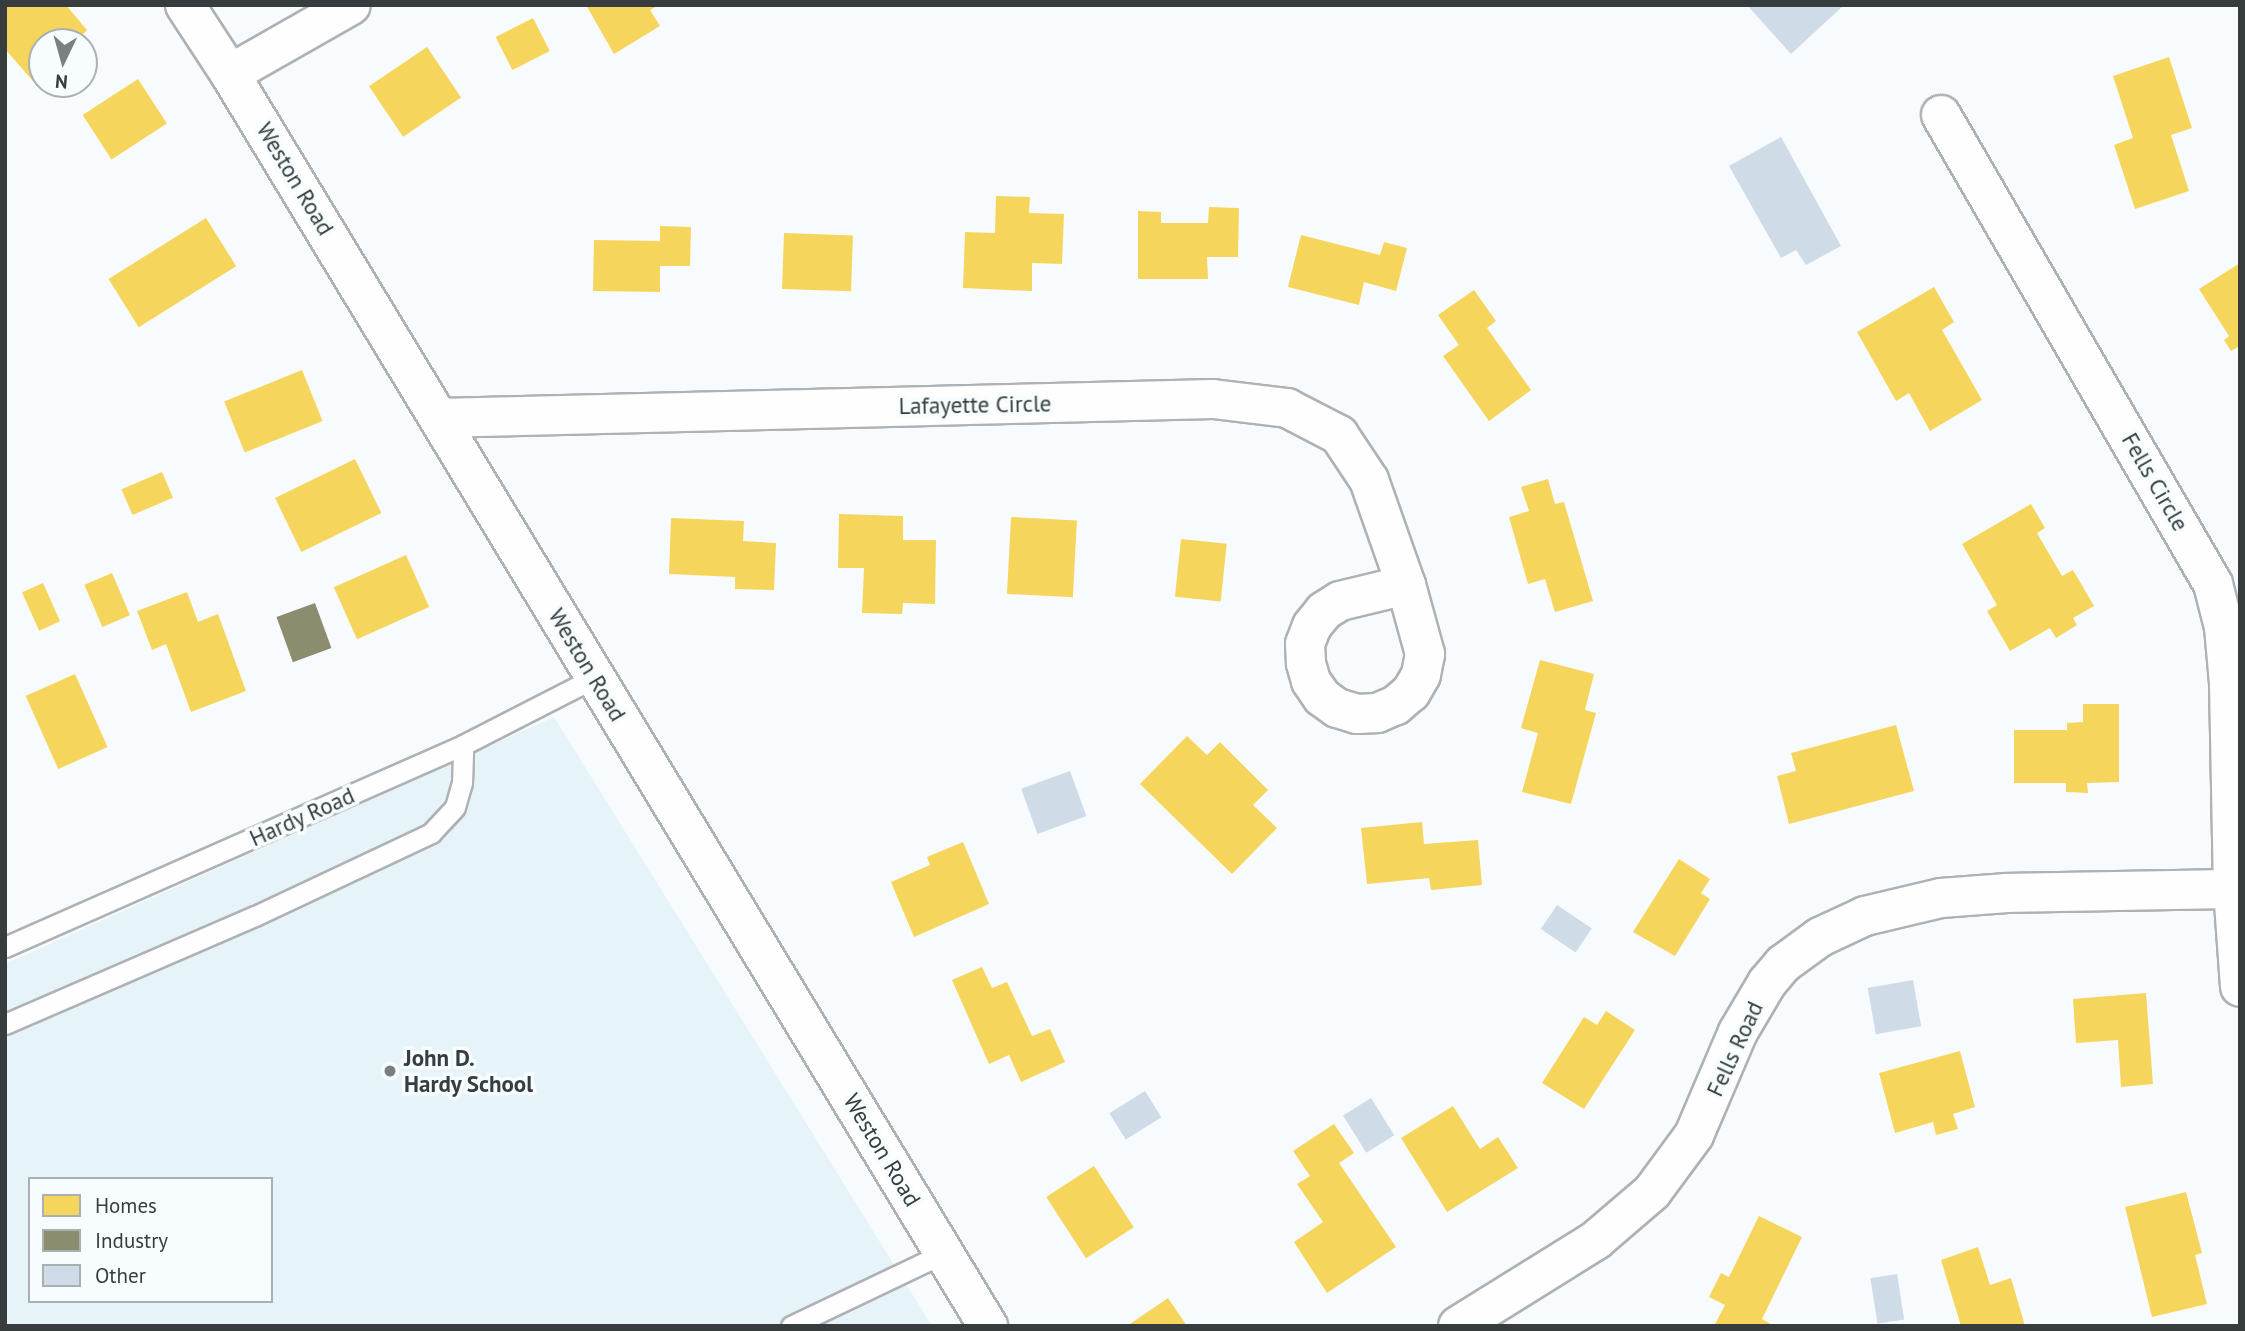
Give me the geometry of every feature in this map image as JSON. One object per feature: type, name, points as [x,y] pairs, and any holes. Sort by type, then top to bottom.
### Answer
[{"type":"street","name":"Weston Road","points":[[185,5],[230,74],[988,1326]]},
{"type":"street","points":[[230,74],[351,5]]},
{"type":"street","name":"Fells Circle","points":[[1941,115],[2213,584],[2224,627],[2229,683],[2240,987]]},
{"type":"street","name":"Lafayette Circle","points":[[439,418],[1213,399],[1287,408],[1339,435],[1369,480],[1406,585]]},
{"type":"street","name":"Fells Road","points":[[1458,1326],[1595,1240],[1652,1192],[1682,1154],[1703,1119],[1738,1032],[1762,991],[1783,964],[1820,937],[1864,916],[1941,898],[2007,893],[2236,889]]},
{"type":"lane","name":"Hardy Road","points":[[5,947],[463,746],[594,678]]},
{"type":"lane","points":[[5,1024],[255,916],[431,833],[456,807],[462,783],[463,746]]},
{"type":"lane","points":[[790,1326],[944,1252]]},
{"type":"shaded area","name":"John D. Hardy School","points":[[554,717],[932,1326],[5,1326],[5,964]]},
{"type":"building: Homes","points":[[5,5],[66,5],[85,28],[28,28],[28,75],[5,49]]},
{"type":"building: Homes","points":[[586,5],[659,5],[650,10],[660,26],[614,54]]},
{"type":"building: Homes","points":[[533,18],[550,51],[512,70],[496,37]]},
{"type":"building: Homes","points":[[427,47],[461,98],[403,137],[369,86]]},
{"type":"building: Homes","points":[[2169,57],[2192,128],[2171,135],[2189,191],[2135,209],[2114,145],[2133,138],[2113,76]]},
{"type":"building: Homes","points":[[138,79],[167,123],[112,159],[83,115]]},
{"type":"building: Homes","points":[[996,196],[1030,197],[1029,213],[1064,214],[1062,264],[1032,263],[1032,291],[963,288],[965,232],[995,233]]},
{"type":"building: Homes","points":[[1209,207],[1239,208],[1238,257],[1207,257],[1208,279],[1138,279],[1138,211],[1161,212],[1161,223],[1208,223]]},
{"type":"building: Homes","points":[[206,218],[236,266],[139,327],[108,279]]},
{"type":"building: Homes","points":[[660,226],[691,227],[690,266],[660,266],[660,292],[593,291],[594,240],[660,241]]},
{"type":"building: Homes","points":[[784,233],[853,235],[851,291],[782,289]]},
{"type":"building: Homes","points":[[1301,235],[1380,255],[1384,242],[1407,248],[1396,291],[1364,282],[1359,305],[1288,287]]},
{"type":"building: Homes","points":[[2240,263],[2240,346],[2231,351],[2224,340],[2229,336],[2199,289]]},
{"type":"building: Homes","points":[[1934,287],[1954,322],[1942,330],[1982,400],[1930,431],[1909,393],[1896,401],[1857,332]]},
{"type":"building: Homes","points":[[1474,290],[1496,321],[1487,328],[1531,390],[1489,421],[1443,356],[1459,345],[1438,315]]},
{"type":"building: Homes","points":[[302,370],[323,421],[245,452],[224,401]]},
{"type":"building: Homes","points":[[355,459],[381,513],[301,552],[275,498]]},
{"type":"building: Homes","points":[[162,472],[173,498],[132,515],[121,489]]},
{"type":"building: Homes","points":[[1548,479],[1555,504],[1564,502],[1593,601],[1555,612],[1545,579],[1528,584],[1509,517],[1529,511],[1521,487]]},
{"type":"building: Homes","points":[[2031,504],[2045,528],[2037,533],[2062,576],[2073,570],[2094,606],[2073,618],[2077,625],[2056,638],[2050,628],[2010,651],[1987,611],[1997,605],[1962,544]]},
{"type":"building: Homes","points":[[839,514],[903,516],[903,540],[936,540],[935,604],[903,603],[902,614],[862,613],[864,568],[838,568]]},
{"type":"building: Homes","points":[[1011,517],[1077,520],[1073,597],[1007,594]]},
{"type":"building: Homes","points":[[671,518],[744,521],[743,541],[776,543],[774,590],[735,589],[735,577],[669,574]]},
{"type":"building: Homes","points":[[1181,539],[1227,544],[1221,601],[1175,597]]},
{"type":"building: Homes","points":[[406,555],[429,607],[357,639],[334,587]]},
{"type":"building: Homes","points":[[112,573],[130,615],[102,627],[84,585]]},
{"type":"building: Homes","points":[[43,583],[60,621],[39,631],[22,592]]},
{"type":"building: Homes","points":[[187,592],[198,622],[218,614],[246,691],[191,712],[166,644],[152,650],[137,611]]},
{"type":"building: Homes","points":[[1540,660],[1594,674],[1585,710],[1596,713],[1571,804],[1522,792],[1538,733],[1521,728]]},
{"type":"building: Homes","points":[[75,674],[108,747],[58,769],[26,696]]},
{"type":"building: Homes","points":[[2083,704],[2119,704],[2119,782],[2087,783],[2088,793],[2066,792],[2066,783],[2014,783],[2014,730],[2067,730],[2067,723],[2083,722]]},
{"type":"building: Homes","points":[[1896,725],[1914,791],[1789,824],[1777,776],[1796,771],[1791,753]]},
{"type":"building: Homes","points":[[1187,736],[1207,755],[1220,742],[1268,790],[1253,805],[1277,828],[1232,874],[1140,784]]},
{"type":"building: Homes","points":[[1422,822],[1424,844],[1478,840],[1482,885],[1431,890],[1429,878],[1367,884],[1361,828]]},
{"type":"building: Homes","points":[[963,842],[989,904],[914,937],[891,882],[930,865],[927,857]]},
{"type":"building: Homes","points":[[1679,859],[1710,879],[1701,893],[1710,899],[1675,956],[1633,932]]},
{"type":"building: Homes","points":[[982,967],[992,988],[1007,982],[1032,1036],[1050,1029],[1065,1062],[1021,1082],[1009,1055],[989,1064],[952,980]]},
{"type":"building: Homes","points":[[2146,993],[2153,1084],[2121,1087],[2118,1040],[2076,1043],[2073,999]]},
{"type":"building: Homes","points":[[1606,1011],[1635,1030],[1584,1109],[1542,1083],[1584,1017],[1597,1025]]},
{"type":"building: Homes","points":[[1960,1051],[1975,1107],[1953,1114],[1958,1129],[1936,1135],[1933,1122],[1895,1133],[1879,1073]]},
{"type":"building: Homes","points":[[1453,1106],[1480,1149],[1498,1137],[1518,1168],[1447,1212],[1401,1138]]},
{"type":"building: Homes","points":[[1334,1124],[1354,1153],[1339,1163],[1396,1247],[1327,1293],[1294,1242],[1323,1222],[1297,1184],[1310,1176],[1293,1151]]},
{"type":"building: Homes","points":[[1094,1166],[1134,1227],[1086,1258],[1046,1197]]},
{"type":"building: Homes","points":[[2186,1192],[2202,1253],[2195,1255],[2207,1304],[2152,1317],[2125,1207]]},
{"type":"building: Homes","points":[[1759,1216],[1802,1237],[1762,1319],[1774,1326],[1714,1326],[1725,1305],[1709,1297],[1721,1273],[1729,1277]]},
{"type":"building: Homes","points":[[1978,1247],[1990,1285],[2011,1278],[2025,1326],[1961,1326],[1941,1260]]},
{"type":"building: Homes","points":[[1168,1298],[1187,1326],[1127,1326]]},
{"type":"building: Industry","points":[[315,603],[331,648],[293,662],[276,617]]},
{"type":"building: Other","points":[[1747,5],[1844,5],[1791,54]]},
{"type":"building: Other","points":[[1781,137],[1841,246],[1806,265],[1796,250],[1781,258],[1729,166]]},
{"type":"building: Other","points":[[1070,771],[1086,816],[1038,834],[1021,789]]},
{"type":"building: Other","points":[[1557,905],[1592,928],[1576,953],[1541,929]]},
{"type":"building: Other","points":[[1913,980],[1921,1026],[1876,1034],[1868,988]]},
{"type":"building: Other","points":[[1145,1091],[1161,1117],[1126,1140],[1109,1113]]},
{"type":"building: Other","points":[[1371,1098],[1394,1135],[1366,1153],[1343,1115]]},
{"type":"building: Other","points":[[1897,1274],[1904,1319],[1878,1324],[1870,1278]]},
{"type":"place","name":"John D. Hardy School","points":[[390,1071]]}]
